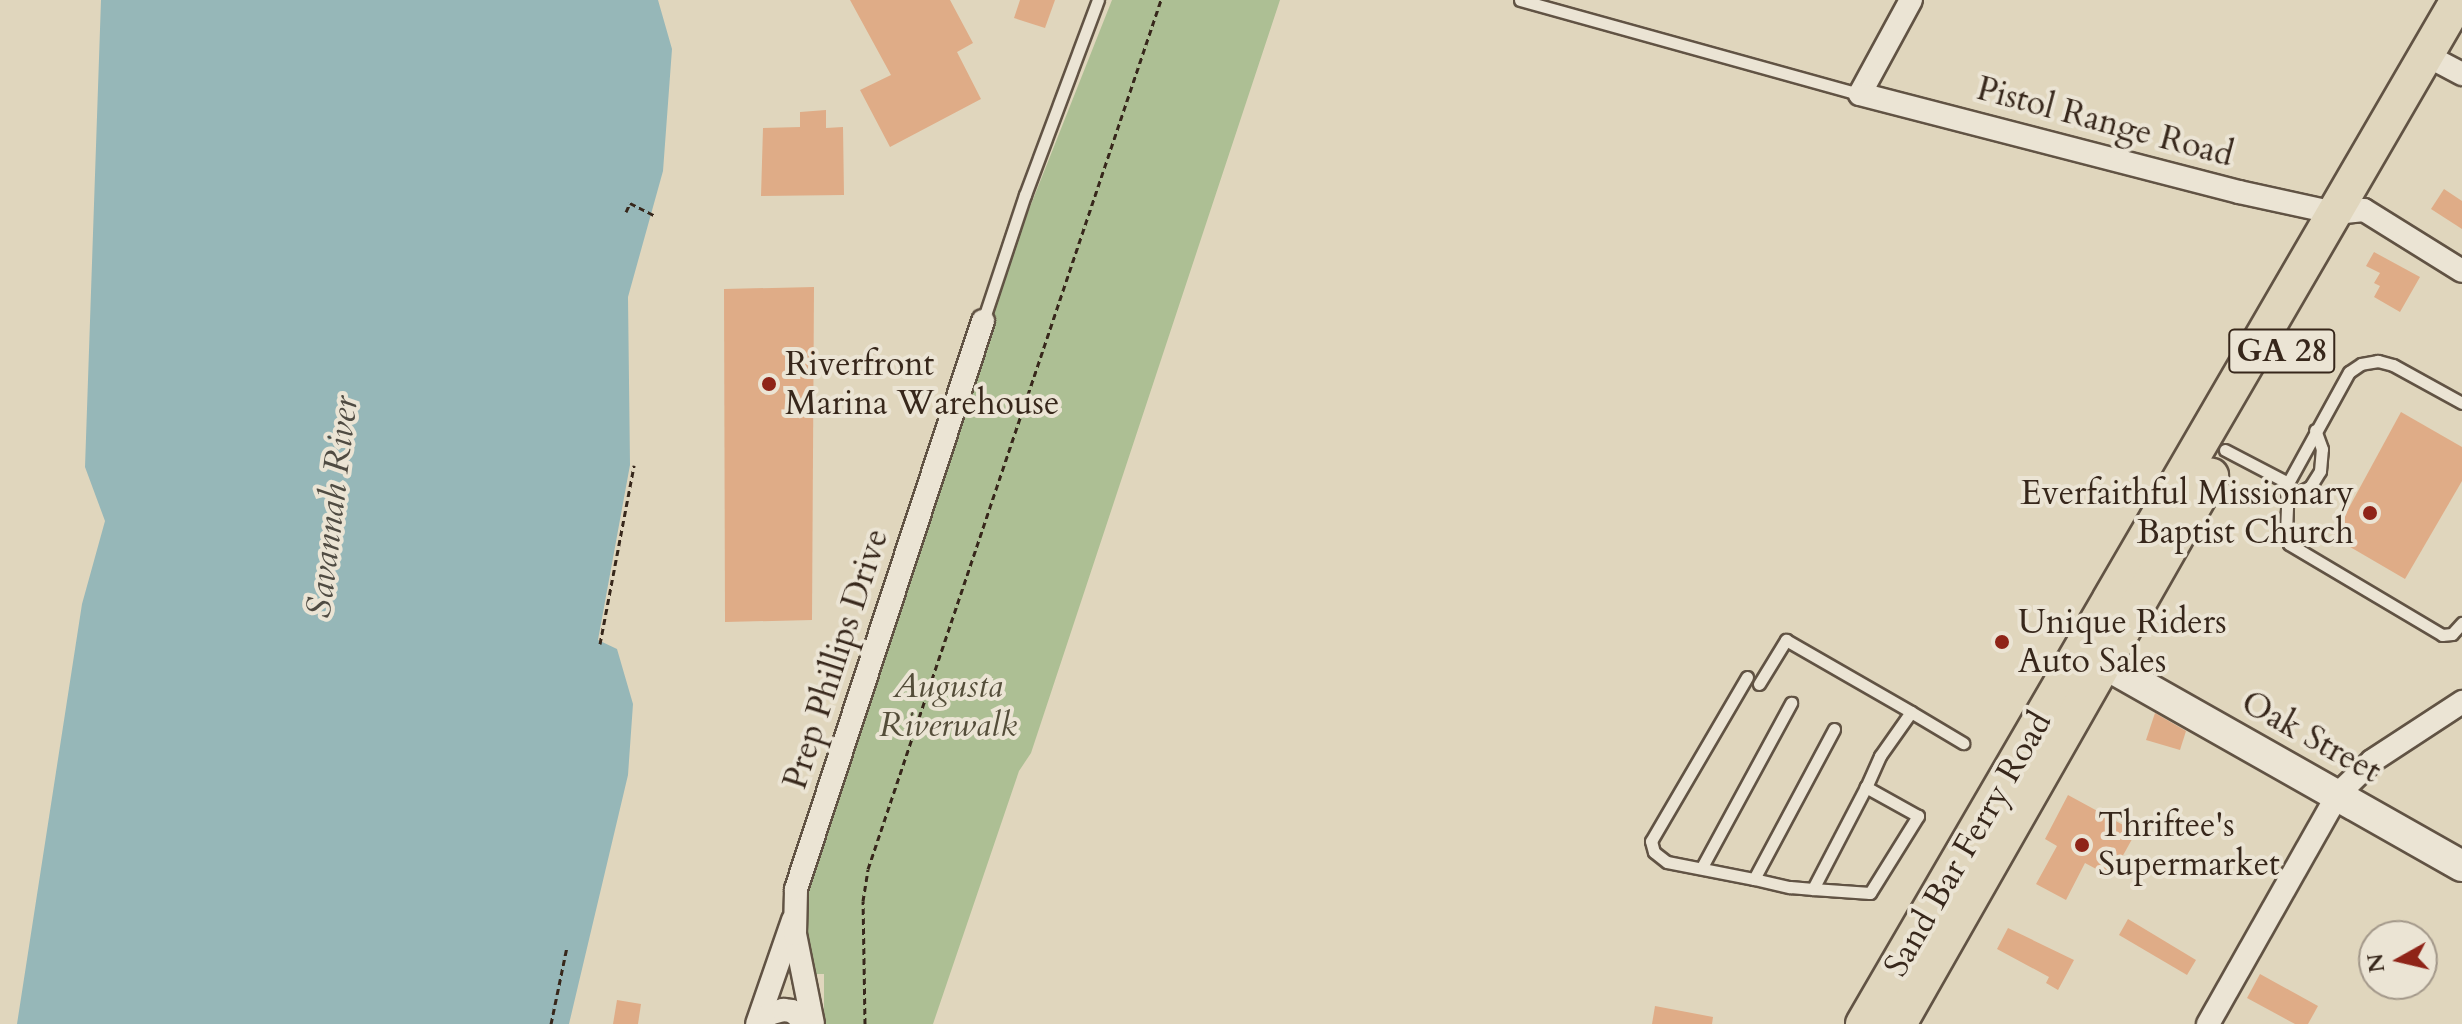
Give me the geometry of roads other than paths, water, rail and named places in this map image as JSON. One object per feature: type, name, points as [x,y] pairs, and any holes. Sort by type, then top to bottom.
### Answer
[{"type":"main road","name":"Sand Bar Ferry Road","points":[[1899,1024],[1999,820],[2349,211],[2449,58],[2458,0]]},
{"type":"main road","name":"Sand Bar Ferry Road","points":[[2093,656],[2225,450],[2349,211]]},
{"type":"main road","name":"Sand Bar Ferry Road","points":[[1863,1024],[1999,820]]},
{"type":"street","points":[[1860,94],[1911,0]]},
{"type":"street","name":"Pistol Range Road","points":[[1860,94],[2239,192],[2349,211],[2462,271]]},
{"type":"street","name":"Prep Phillips Drive","points":[[810,1024],[794,915],[803,860],[823,810],[983,321]]},
{"type":"street","name":"Oak Street","points":[[2093,656],[2462,866]]},
{"type":"street","points":[[2208,1024],[2338,794],[2372,761],[2462,702]]},
{"type":"street","points":[[758,1024],[794,915]]},
{"type":"street","points":[[758,1024],[769,1014],[783,1010],[792,1011],[810,1024]]},
{"type":"lane","points":[[983,321],[1025,195],[1098,0]]},
{"type":"lane","points":[[1520,0],[1860,94]]},
{"type":"lane","points":[[2462,403],[2393,365],[2378,361],[2361,364],[2349,372],[2338,386],[2288,483],[2286,533],[2289,544],[2442,635],[2452,634],[2462,623]]},
{"type":"lane","points":[[2288,498],[2310,487],[2320,471],[2322,449],[2315,430]]},
{"type":"lane","points":[[2225,450],[2288,483]]},
{"type":"lane","points":[[1759,684],[1786,640],[1963,743]]},
{"type":"lane","points":[[1747,677],[1651,841],[1654,852],[1667,862],[1754,879],[1813,889],[1870,893],[1918,816],[1866,787]]},
{"type":"lane","points":[[1702,867],[1791,703]]},
{"type":"lane","points":[[1813,889],[1880,756],[1911,712]]},
{"type":"lane","points":[[1754,879],[1834,729]]},
{"type":"water","name":"Savannah River","points":[[101,0],[658,0],[672,49],[663,171],[628,297],[630,465],[598,640],[617,649],[633,704],[628,775],[569,1024],[17,1024],[82,604],[105,521],[85,467]]},
{"type":"place","name":"Riverfront Marina Warehouse","points":[[769,384]]},
{"type":"place","name":"Everfaithful Missionary Baptist Church","points":[[2370,513]]},
{"type":"place","name":"Unique Riders Auto Sales","points":[[2002,642]]},
{"type":"place","name":"Thriftee's Supermarket","points":[[2082,845]]},
{"type":"park label","name":"Augusta Riverwalk","points":[[948,706]]}]
